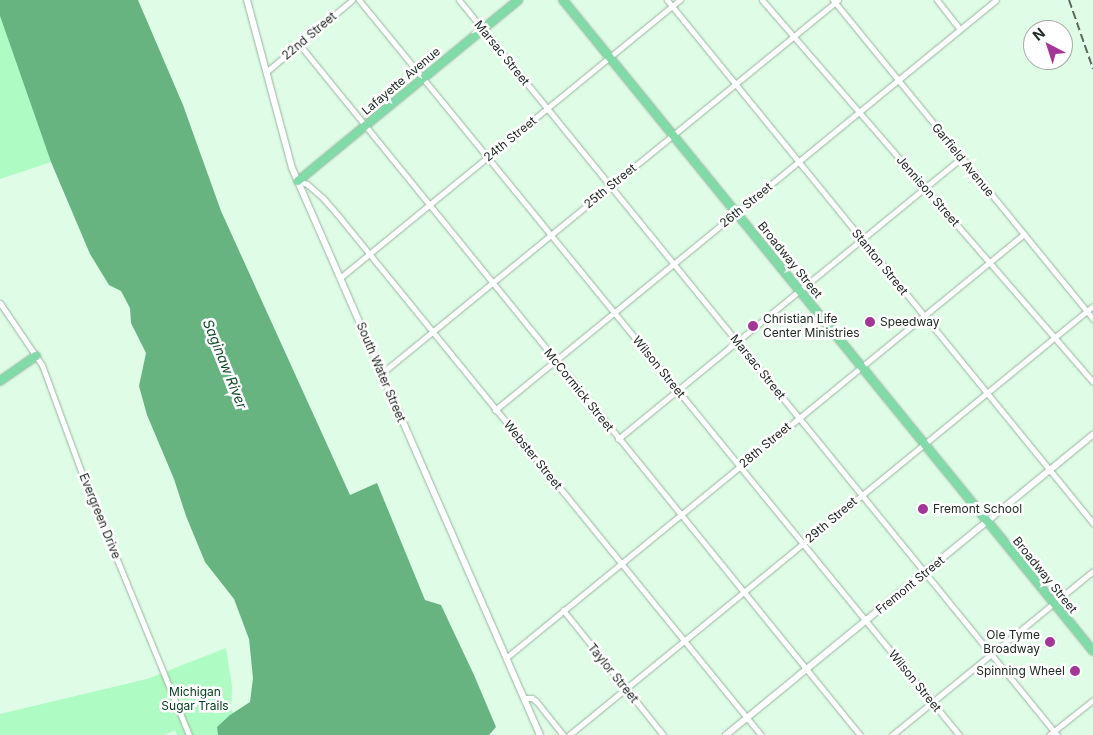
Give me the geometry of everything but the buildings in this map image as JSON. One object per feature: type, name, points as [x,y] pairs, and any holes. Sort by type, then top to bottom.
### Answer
[{"type":"main road","name":"Lafayette Avenue","points":[[298,181],[518,0]]},
{"type":"main road","name":"Broadway Street","points":[[563,0],[1093,651]]},
{"type":"main road","points":[[0,382],[36,356]]},
{"type":"street","name":"South Water Street","points":[[247,0],[292,168],[540,735]]},
{"type":"street","name":"22nd Street","points":[[266,72],[352,0]]},
{"type":"street","name":"Wilson Street","points":[[359,0],[959,735]]},
{"type":"street","name":"Marsac Street","points":[[458,0],[862,495],[1053,734]]},
{"type":"street","name":"Stanton Street","points":[[667,0],[1093,523]]},
{"type":"street","name":"24th Street","points":[[341,277],[680,0]]},
{"type":"street","name":"Jennison Street","points":[[762,0],[1093,382]]},
{"type":"street","points":[[937,0],[960,29]]},
{"type":"street","name":"26th Street","points":[[495,410],[996,0]]},
{"type":"street","name":"25th Street","points":[[382,372],[835,1]]},
{"type":"street","name":"Garfield Avenue","points":[[835,1],[1093,319]]},
{"type":"street","name":"McCormick Street","points":[[299,44],[554,361],[860,735]]},
{"type":"street","points":[[618,438],[961,158]]},
{"type":"street","name":"Webster Street","points":[[298,181],[323,198],[761,735]]},
{"type":"street","name":"28th Street","points":[[507,657],[1024,234]]},
{"type":"street","name":"Evergreen Drive","points":[[0,303],[42,365],[82,474],[189,735]]},
{"type":"street","name":"29th Street","points":[[569,735],[1093,306]]},
{"type":"street","name":"Fremont Street","points":[[726,735],[1093,436]]},
{"type":"street","points":[[892,735],[1093,571]]},
{"type":"street","name":"Taylor Street","points":[[563,610],[663,735]]},
{"type":"street","points":[[524,698],[532,698],[536,701],[563,735]]},
{"type":"street","points":[[1053,734],[1093,700]]},
{"type":"green space","points":[[0,16],[51,162],[0,179]]},
{"type":"green space","name":"Michigan Sugar Trails","points":[[226,648],[232,687],[231,709],[244,735],[177,735],[175,730],[164,735],[0,735],[0,714],[147,679]]},
{"type":"water","name":"Saginaw River","points":[[0,0],[138,0],[183,105],[221,211],[350,495],[377,483],[425,600],[441,605],[474,675],[496,727],[489,735],[218,735],[217,727],[230,715],[250,702],[253,678],[249,639],[234,599],[205,562],[186,516],[174,479],[147,415],[139,386],[146,353],[131,323],[130,308],[121,291],[109,285],[90,254],[51,162],[0,16]]},
{"type":"railway","points":[[1069,0],[1093,69]]},
{"type":"place","name":"Speedway","points":[[870,322]]},
{"type":"place","name":"Christian Life Center Ministries","points":[[753,326]]},
{"type":"place","name":"Fremont School","points":[[923,509]]},
{"type":"place","name":"Ole Tyme Broadway","points":[[1050,642]]},
{"type":"place","name":"Spinning Wheel","points":[[1075,671]]}]
